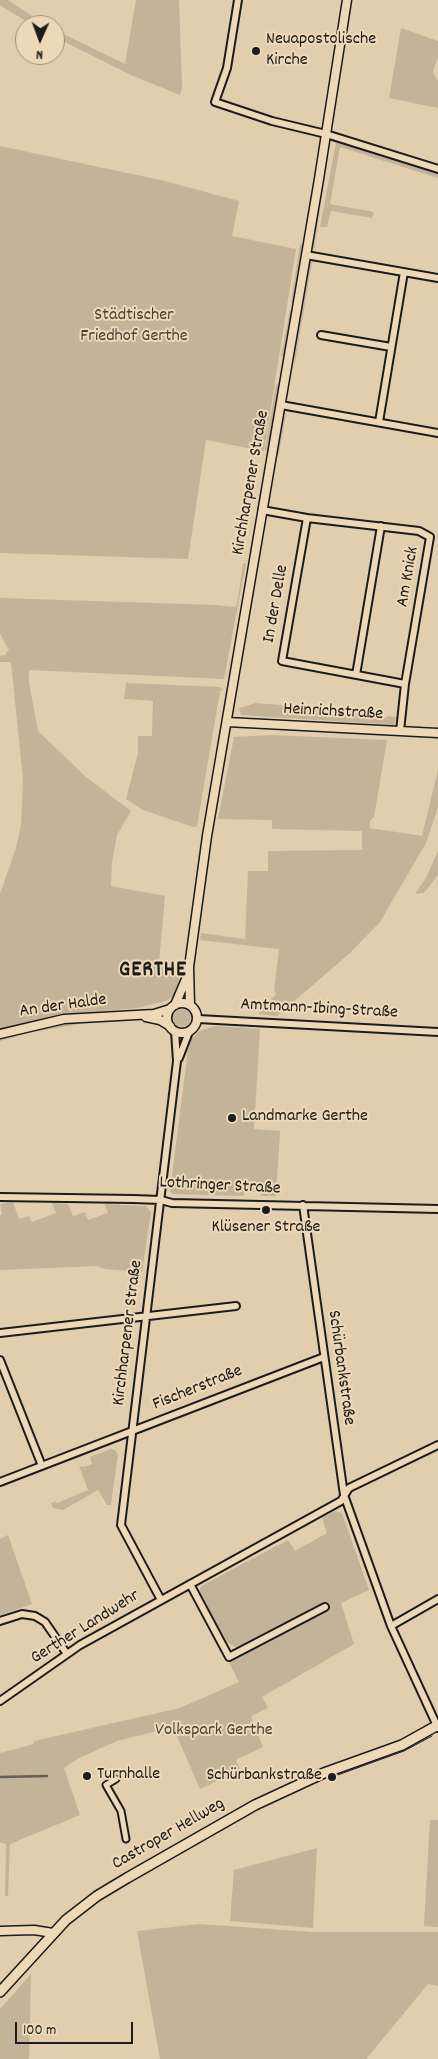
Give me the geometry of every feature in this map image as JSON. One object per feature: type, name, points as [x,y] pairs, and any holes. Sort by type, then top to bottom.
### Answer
[{"type":"main road","name":"Castroper Hellweg","points":[[0,1992],[53,1933],[97,1896],[255,1805],[330,1771],[402,1745],[438,1727]]},
{"type":"street","points":[[238,0],[227,68],[214,102],[272,122],[326,134],[438,169]]},
{"type":"street","name":"Kirchharpener Straße","points":[[173,1007],[182,994],[188,970],[207,836],[281,405],[347,0]]},
{"type":"street","points":[[306,255],[438,278]]},
{"type":"street","points":[[379,422],[404,272]]},
{"type":"street","points":[[321,335],[391,347]]},
{"type":"street","points":[[281,405],[438,433]]},
{"type":"street","name":"Am Knick","points":[[262,510],[307,518],[419,531],[428,535],[431,540],[405,684],[400,731]]},
{"type":"street","name":"In der Delle","points":[[307,518],[282,661],[405,684]]},
{"type":"street","points":[[356,675],[381,526]]},
{"type":"street","name":"Heinrichstraße","points":[[227,722],[438,733]]},
{"type":"street","name":"Kirchharpener Straße","points":[[188,970],[190,1005]]},
{"type":"street","points":[[186,1003],[190,1005],[196,1011],[198,1019],[195,1026],[189,1032],[172,1028],[167,1017],[173,1007],[186,1003]]},
{"type":"street","name":"An der Halde","points":[[0,1034],[64,1019],[154,1014],[173,1007]]},
{"type":"street","name":"An der Halde","points":[[131,1015],[160,1020],[172,1028]]},
{"type":"street","name":"Amtmann-Ibing-Straße","points":[[198,1019],[438,1032]]},
{"type":"street","name":"Kirchharpener Straße","points":[[172,1028],[178,1061]]},
{"type":"street","name":"Kirchharpener Straße","points":[[162,1600],[121,1525],[178,1061],[189,1032]]},
{"type":"street","name":"Lothringer Straße","points":[[0,1198],[161,1200],[172,1203],[438,1209]]},
{"type":"street","name":"Schürbankstraße","points":[[303,1206],[344,1495],[391,1626],[438,1727]]},
{"type":"street","points":[[0,1333],[236,1306]]},
{"type":"street","name":"Fischerstraße","points":[[0,1482],[324,1357]]},
{"type":"street","points":[[0,1360],[42,1466]]},
{"type":"street","name":"Gerther Landwehr","points":[[0,1701],[67,1654],[341,1501],[349,1488],[438,1445]]},
{"type":"street","points":[[190,1584],[229,1658],[325,1607]]},
{"type":"street","points":[[391,1626],[438,1599]]},
{"type":"street","points":[[0,1621],[22,1614],[35,1616],[45,1622],[67,1654]]},
{"type":"street","points":[[116,1779],[106,1785],[121,1811],[126,1839]]},
{"type":"street","points":[[0,1931],[34,1930],[53,1933]]},
{"type":"green space","points":[[0,0],[8,0],[31,15],[16,15],[0,5]]},
{"type":"green space","points":[[136,0],[179,0],[182,87],[180,95],[131,75],[65,42],[65,35],[125,64]]},
{"type":"green space","points":[[401,28],[438,41],[438,57],[433,72],[438,81],[438,108],[389,98]]},
{"type":"green space","points":[[339,141],[438,172],[438,178],[340,147],[330,204],[374,212],[372,218],[331,211],[327,227],[320,227],[336,143]]},
{"type":"green space","name":"Städtischer Friedhof Gerthe","points":[[0,146],[165,181],[239,201],[232,236],[296,249],[264,451],[206,440],[188,559],[0,553]]},
{"type":"green space","points":[[325,175],[314,250],[311,249]]},
{"type":"green space","points":[[300,244],[303,245],[293,303],[291,303]]},
{"type":"green space","points":[[309,261],[312,262],[294,368],[295,347]]},
{"type":"green space","points":[[290,310],[292,310],[284,357],[281,356]]},
{"type":"green space","points":[[279,384],[268,453],[265,449],[276,385]]},
{"type":"green space","points":[[284,413],[286,413],[279,454],[276,457]]},
{"type":"green space","points":[[246,563],[224,679],[29,670],[29,683],[38,731],[86,777],[131,811],[117,835],[112,862],[111,886],[165,896],[159,963],[182,965],[174,996],[166,1001],[137,1008],[67,1014],[0,1028],[0,894],[16,848],[21,825],[23,779],[11,662],[0,662],[0,656],[5,655],[9,650],[0,634],[0,598],[234,607],[237,605],[243,564]]},
{"type":"green space","points":[[126,683],[220,687],[223,690],[220,691],[197,826],[193,827],[143,810],[126,799],[138,753],[138,736],[152,736],[153,701],[124,699]]},
{"type":"green space","points":[[256,703],[290,706],[297,712],[305,710],[306,706],[335,711],[367,710],[377,712],[383,719],[388,716],[396,717],[394,725],[241,715],[239,708]]},
{"type":"green space","points":[[270,735],[387,740],[374,817],[370,821],[370,828],[422,836],[438,770],[438,807],[426,843],[380,922],[350,953],[277,1016],[258,1014],[276,994],[274,990],[279,949],[200,940],[201,933],[245,939],[248,871],[268,871],[268,851],[362,850],[362,831],[272,829],[272,820],[218,819],[234,737]]},
{"type":"green space","points":[[438,851],[438,875],[424,893],[415,894],[426,878]]},
{"type":"green space","points":[[182,1009],[188,1012],[191,1018],[188,1024],[182,1027],[176,1024],[173,1018],[176,1012]]},
{"type":"green space","points":[[80,1021],[80,1024],[33,1032],[0,1041],[0,1038],[17,1033]]},
{"type":"green space","points":[[215,1026],[260,1029],[254,1129],[280,1131],[276,1196],[261,1196],[261,1192],[244,1192],[244,1196],[173,1194],[170,1191],[189,1042],[199,1031]]},
{"type":"green space","points":[[13,1202],[19,1219],[29,1216],[32,1222],[56,1213],[52,1203],[68,1204],[73,1216],[85,1212],[88,1220],[108,1213],[105,1204],[146,1206],[151,1212],[142,1272],[105,1269],[97,1266],[0,1270],[0,1215],[2,1214],[0,1204]]},
{"type":"green space","points":[[111,1449],[115,1450],[118,1454],[111,1505],[107,1505],[98,1490],[63,1510],[53,1508],[51,1503],[56,1501],[57,1503],[88,1490],[79,1466],[84,1467],[92,1464],[90,1457]]},
{"type":"green space","name":"Volkspark Gerthe","points":[[335,1511],[342,1513],[369,1590],[341,1603],[354,1644],[262,1697],[268,1708],[251,1716],[263,1747],[236,1760],[240,1770],[200,1789],[173,1727],[117,1741],[79,1758],[64,1768],[80,1815],[10,1844],[8,1896],[5,1896],[6,1844],[0,1842],[0,1753],[34,1744],[34,1741],[180,1708],[239,1682],[229,1663],[240,1656],[237,1648],[225,1641],[199,1591],[201,1586],[288,1540],[295,1551],[327,1533],[322,1518]]},
{"type":"green space","points":[[8,1535],[32,1604],[0,1615],[0,1539]]},
{"type":"green space","points":[[430,1820],[438,1820],[438,1927],[424,1926]]},
{"type":"green space","points":[[317,1848],[313,1928],[230,1921],[234,1870]]},
{"type":"green space","points":[[199,1924],[312,1932],[438,1932],[438,1986],[428,1984],[366,2059],[160,2059],[137,1931]]},
{"type":"green space","points":[[31,1974],[29,2059],[0,2059],[0,2009]]},
{"type":"waterway","points":[[0,1777],[47,1776]]},
{"type":"tram line","points":[[332,1777],[404,1751],[432,1736]]},
{"type":"place","name":"Neuapostolische Kirche","points":[[256,51]]},
{"type":"place","name":"Landmarke Gerthe","points":[[232,1118]]},
{"type":"place","name":"Klüsener Straße","points":[[266,1210]]},
{"type":"place","name":"Turnhalle","points":[[87,1776]]},
{"type":"place","name":"Schürbankstraße","points":[[332,1777]]},
{"type":"district","name":"GERTHE","points":[[153,972]]}]
